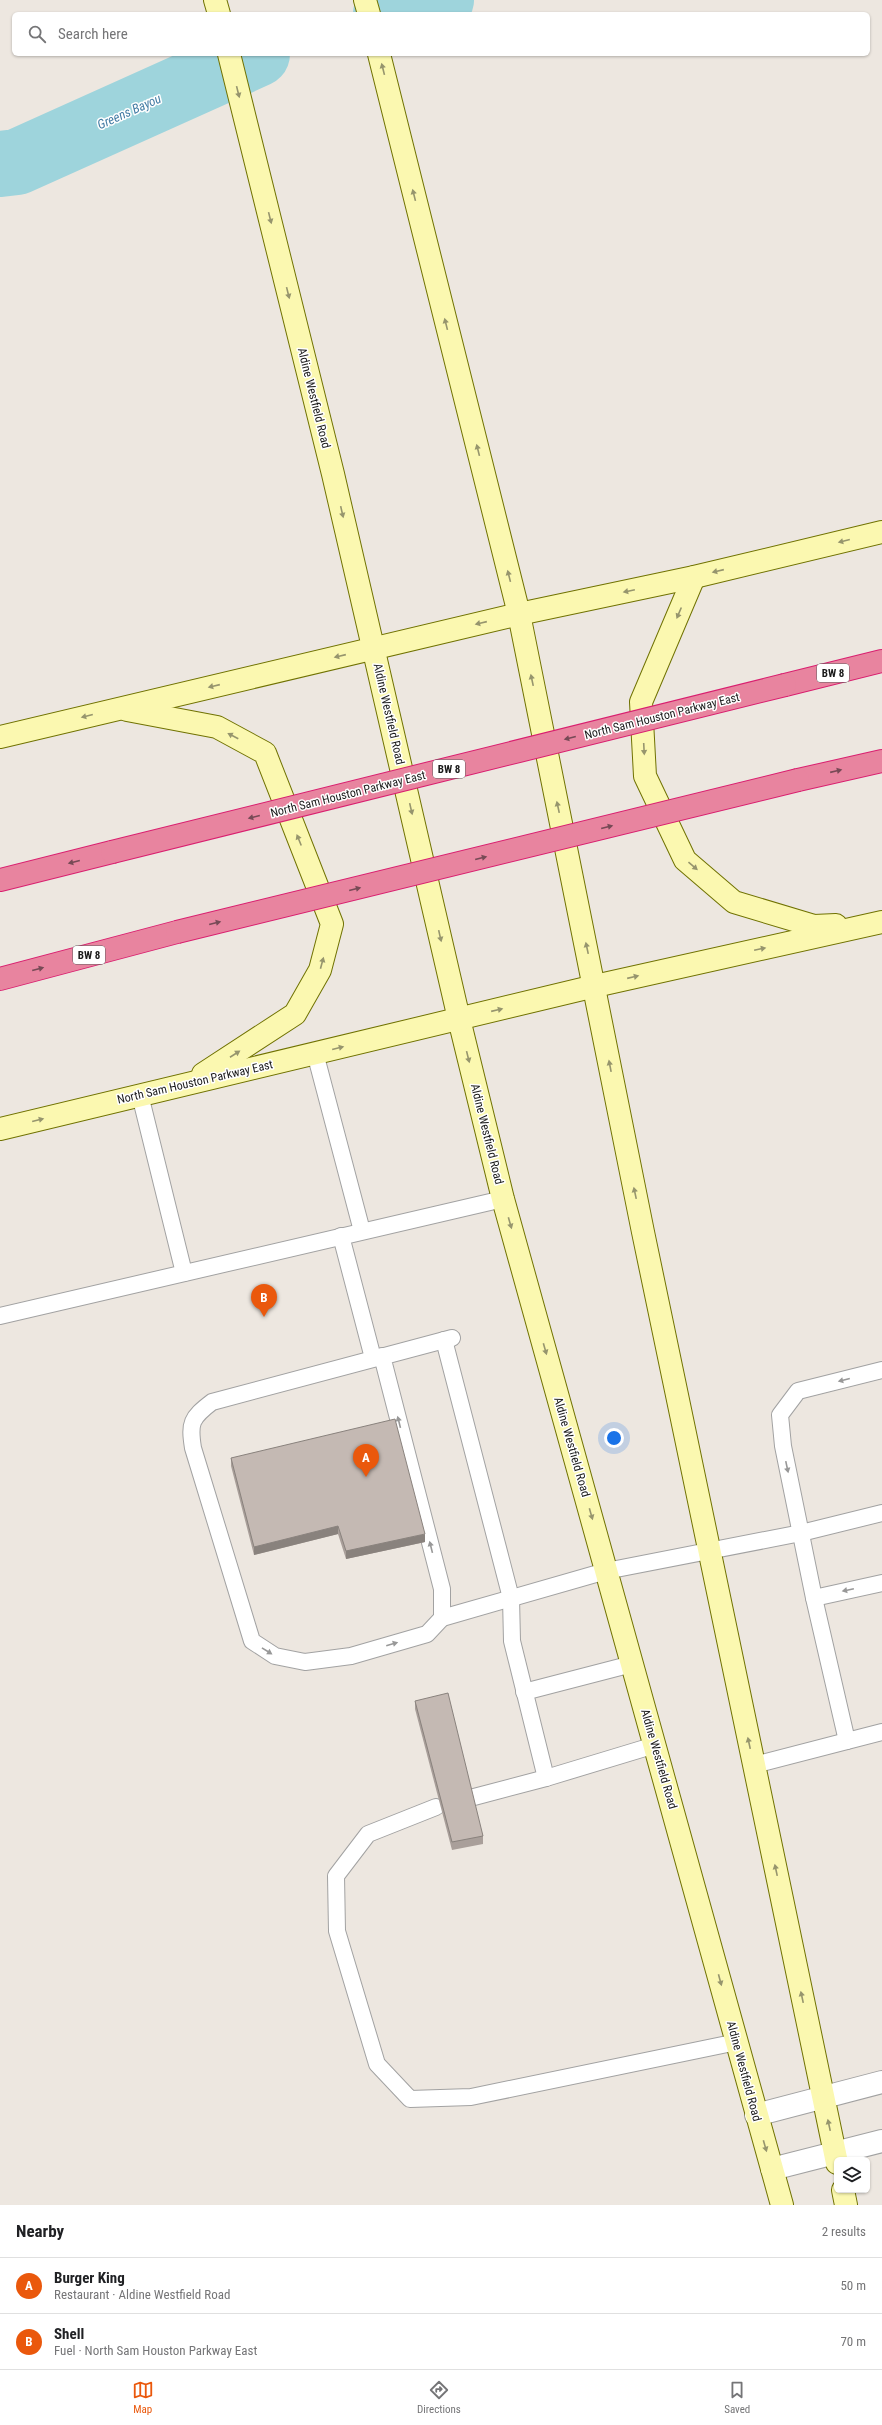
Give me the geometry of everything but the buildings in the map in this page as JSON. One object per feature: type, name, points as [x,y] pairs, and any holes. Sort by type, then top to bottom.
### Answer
[{"type":"highway","name":"North Sam Houston Parkway East","points":[[0,880],[882,661]]},
{"type":"highway","name":"BW 8","points":[[0,979],[177,932],[882,760]]},
{"type":"main road","points":[[216,0],[219,12]]},
{"type":"main road","points":[[365,0],[368,12]]},
{"type":"main road","name":"Aldine Westfield Road","points":[[229,56],[279,255],[373,648],[459,1019],[503,1199],[782,2205]]},
{"type":"main road","points":[[380,56],[519,614],[595,986],[633,1183],[836,2157]]},
{"type":"main road","points":[[0,738],[373,648],[519,614],[694,577],[882,532]]},
{"type":"main road","points":[[694,577],[641,702],[645,776],[685,860],[734,902],[814,926],[880,923]]},
{"type":"main road","points":[[118,709],[217,727],[264,753],[332,924],[320,970],[295,1014],[191,1082]]},
{"type":"main road","name":"North Sam Houston Parkway East","points":[[0,1129],[595,986],[880,923]]},
{"type":"main road","points":[[844,2193],[846,2205]]},
{"type":"street","points":[[756,2115],[882,2082]]},
{"type":"street","points":[[839,2157],[882,2140]]},
{"type":"street","points":[[772,2170],[834,2158]]},
{"type":"lane","points":[[315,1053],[362,1231]]},
{"type":"lane","points":[[140,1095],[184,1273]]},
{"type":"lane","points":[[0,1316],[503,1199]]},
{"type":"lane","points":[[341,1236],[378,1357],[442,1588],[442,1618]]},
{"type":"lane","points":[[546,1778],[512,1641],[512,1598],[448,1339],[212,1402],[198,1413],[190,1429],[193,1448],[252,1641],[275,1656],[305,1662],[351,1656],[427,1634],[442,1618],[512,1598],[606,1571],[801,1533],[882,1513]]},
{"type":"lane","points":[[847,1741],[814,1598],[783,1446],[780,1415],[798,1391],[882,1370]]},
{"type":"lane","points":[[814,1598],[882,1583]]},
{"type":"lane","points":[[524,1692],[632,1664]]},
{"type":"lane","points":[[754,1765],[882,1732]]},
{"type":"lane","points":[[474,1797],[546,1778],[655,1745]]},
{"type":"lane","points":[[436,1807],[368,1834],[336,1876],[337,1931],[377,2064],[410,2099],[471,2097],[737,2042]]},
{"type":"waterway","name":"Greens Bayou","points":[[394,12],[441,0]]},
{"type":"waterway","name":"Greens Bayou","points":[[0,164],[17,162],[253,56]]},
{"type":"place","name":"Shell","points":[[264,1317]]},
{"type":"place","name":"Burger King","points":[[366,1477]]}]
